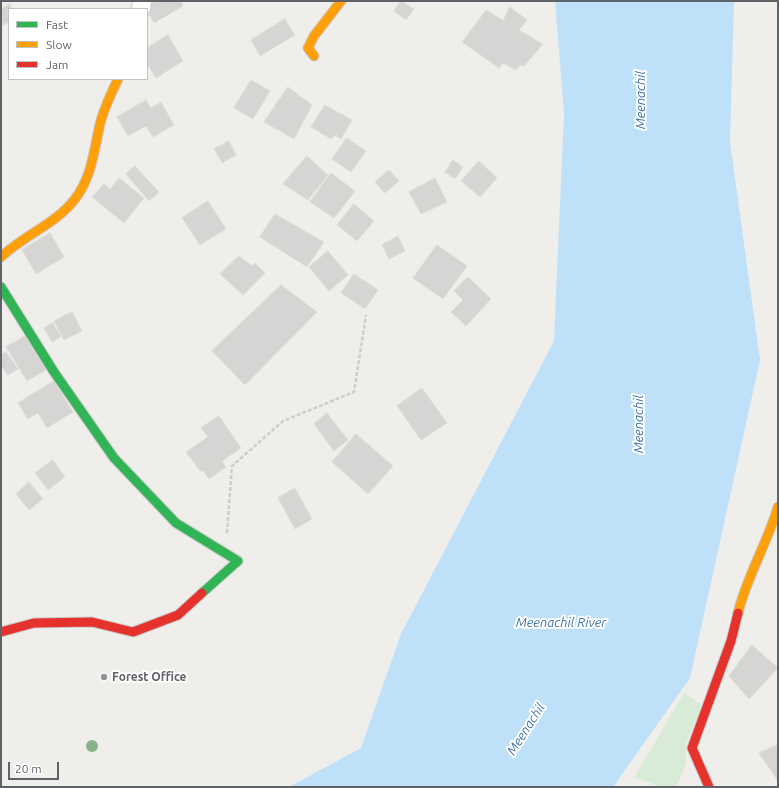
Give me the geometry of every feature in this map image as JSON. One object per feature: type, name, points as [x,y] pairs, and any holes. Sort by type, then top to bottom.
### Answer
[{"type":"street","points":[[314,56],[308,48],[314,36],[341,1]]},
{"type":"street","points":[[1,257],[11,246],[54,220],[76,198],[90,170],[103,112],[118,80]]},
{"type":"street","points":[[1,287],[54,372],[114,458],[156,504],[176,522],[238,562],[178,615],[133,632],[92,622],[34,623],[1,632]]},
{"type":"street","points":[[709,787],[692,748],[731,641],[743,592],[771,531],[778,507]]},
{"type":"path","points":[[226,537],[232,466],[283,421],[354,392],[366,315]]},
{"type":"green space","points":[[684,693],[703,706],[686,743],[686,763],[676,787],[664,787],[634,778]]},
{"type":"water","name":"Meenachil River","points":[[555,1],[734,1],[730,142],[760,360],[690,678],[613,787],[289,787],[361,748],[401,634],[554,341],[564,113]]},
{"type":"building","points":[[155,1],[181,1],[183,6],[154,23],[148,12],[148,8],[145,7]]},
{"type":"building","points":[[401,1],[414,9],[406,20],[394,11]]},
{"type":"building","points":[[10,4],[12,8],[8,8],[8,22],[1,26],[1,9]]},
{"type":"building","points":[[510,7],[527,20],[519,30],[543,44],[524,66],[520,65],[516,70],[503,63],[499,68],[462,42],[486,10],[503,20]]},
{"type":"building","points":[[285,19],[295,35],[260,56],[251,40]]},
{"type":"building","points":[[168,35],[183,61],[156,78],[148,66],[148,47]]},
{"type":"building","points":[[251,80],[270,91],[253,119],[234,108]]},
{"type":"building","points":[[288,87],[312,105],[294,139],[264,122]]},
{"type":"building","points":[[146,100],[151,108],[161,102],[174,125],[153,137],[146,126],[128,136],[117,117]]},
{"type":"building","points":[[325,105],[352,120],[341,139],[335,135],[331,139],[311,127]]},
{"type":"building","points":[[347,138],[366,151],[351,172],[332,159]]},
{"type":"building","points":[[229,141],[236,155],[222,163],[214,149]]},
{"type":"building","points":[[307,156],[328,175],[308,200],[283,184]]},
{"type":"building","points":[[453,160],[463,167],[455,179],[445,172]]},
{"type":"building","points":[[479,161],[497,178],[480,197],[461,181]]},
{"type":"building","points":[[135,166],[159,192],[149,201],[126,174]]},
{"type":"building","points":[[389,170],[399,181],[385,193],[375,182]]},
{"type":"building","points":[[331,173],[355,191],[334,218],[310,202]]},
{"type":"building","points":[[119,178],[144,198],[124,223],[92,197],[104,184],[110,189]]},
{"type":"building","points":[[435,178],[447,202],[421,214],[409,192]]},
{"type":"building","points":[[208,201],[226,229],[200,245],[182,218]]},
{"type":"building","points":[[354,204],[374,221],[357,241],[337,225]]},
{"type":"building","points":[[275,214],[324,242],[307,267],[260,237]]},
{"type":"building","points":[[50,233],[64,257],[36,274],[22,250]]},
{"type":"building","points":[[398,236],[405,251],[389,259],[382,245]]},
{"type":"building","points":[[437,245],[467,266],[443,299],[413,278]]},
{"type":"building","points":[[328,251],[348,275],[329,291],[309,267]]},
{"type":"building","points":[[239,256],[252,266],[255,263],[265,273],[243,295],[220,274]]},
{"type":"building","points":[[354,274],[378,290],[365,309],[341,293]]},
{"type":"building","points":[[468,277],[491,299],[466,326],[451,312],[463,300],[454,291]]},
{"type":"building","points":[[281,285],[317,312],[245,385],[212,351]]},
{"type":"building","points":[[72,312],[82,331],[64,340],[54,321]]},
{"type":"building","points":[[53,323],[61,337],[52,342],[44,328]]},
{"type":"building","points":[[25,336],[46,370],[27,381],[6,347]]},
{"type":"building","points":[[6,352],[18,369],[8,375],[1,365],[1,355]]},
{"type":"building","points":[[54,381],[73,412],[47,428],[38,413],[28,419],[18,403]]},
{"type":"building","points":[[422,388],[447,423],[421,440],[397,406]]},
{"type":"building","points":[[327,413],[348,440],[334,451],[314,424]]},
{"type":"building","points":[[219,416],[241,448],[222,461],[226,467],[209,479],[203,470],[201,472],[186,452],[208,437],[201,428]]},
{"type":"building","points":[[356,434],[393,466],[368,494],[332,462]]},
{"type":"building","points":[[53,460],[65,477],[48,490],[35,473]]},
{"type":"building","points":[[29,482],[43,499],[29,510],[16,494]]},
{"type":"building","points":[[295,488],[312,519],[295,529],[278,498]]},
{"type":"building","points":[[752,645],[778,668],[749,699],[729,676]]},
{"type":"building","points":[[778,745],[778,781],[759,753]]},
{"type":"traffic: fast","points":[[1,287],[54,372],[114,458],[176,523],[238,561],[202,593]]},
{"type":"traffic: slow","points":[[314,56],[308,48],[314,36],[341,1]]},
{"type":"traffic: slow","points":[[1,257],[10,249],[59,216],[81,191],[92,163],[100,124],[118,80]]},
{"type":"traffic: slow","points":[[738,613],[746,586],[778,507]]},
{"type":"traffic: jam","points":[[1,632],[34,623],[92,622],[133,632],[178,615],[202,593]]},
{"type":"traffic: jam","points":[[709,787],[692,748],[731,641],[738,613]]},
{"type":"place","name":"Forest Office","points":[[104,677]]},
{"type":"water label","name":"Meenachil","points":[[641,100]]},
{"type":"water label","name":"Meenachil","points":[[639,424]]},
{"type":"water label","name":"Meenachil","points":[[526,729]]}]
